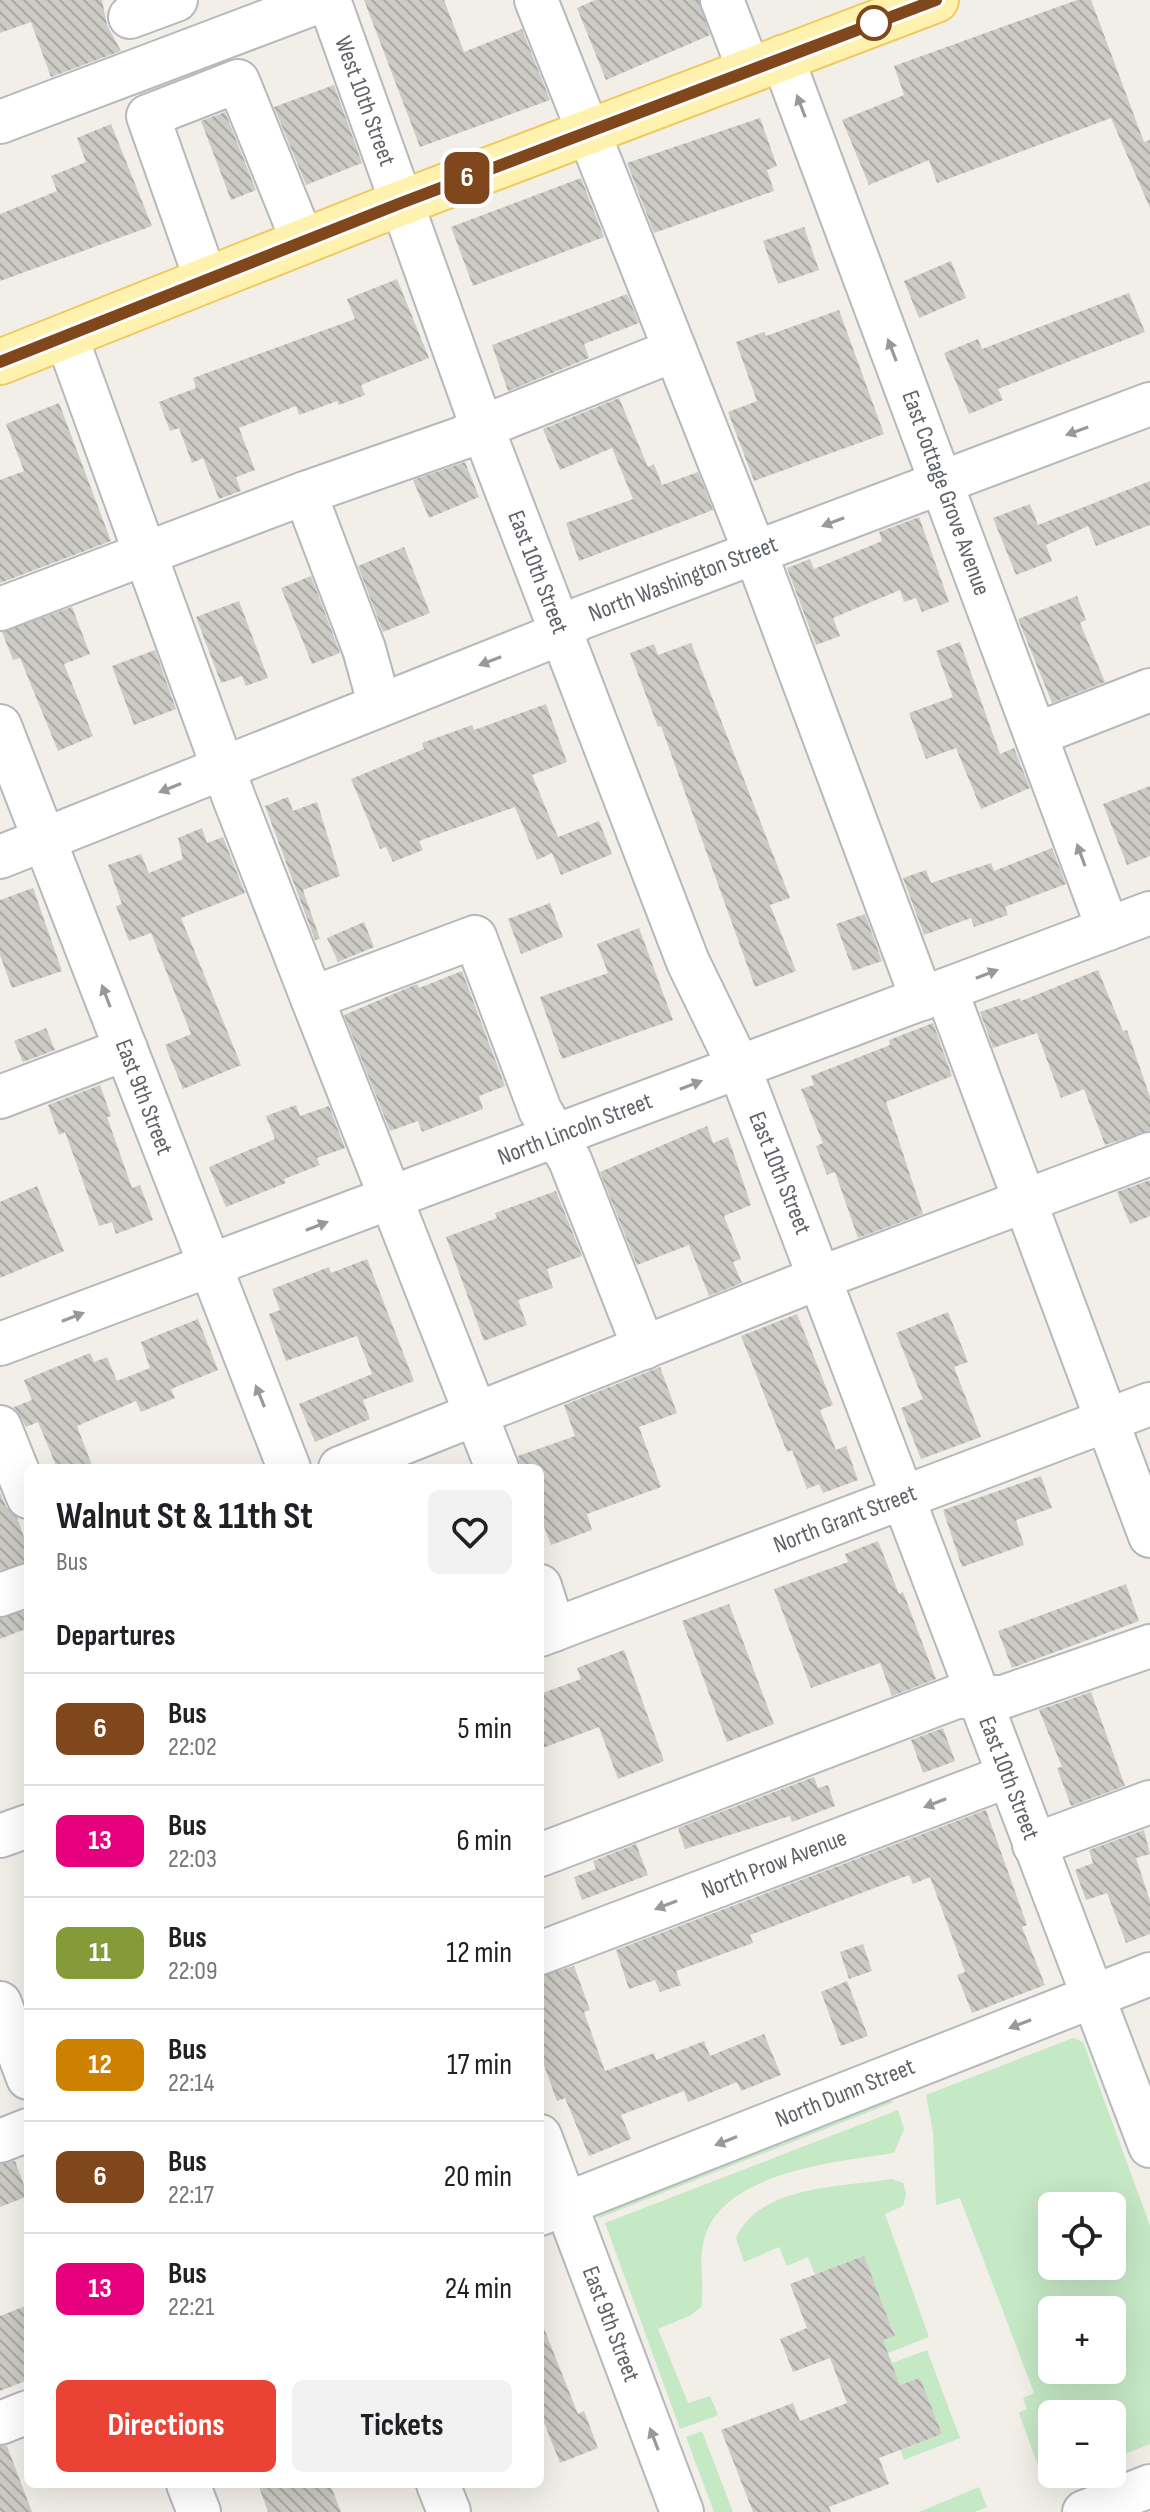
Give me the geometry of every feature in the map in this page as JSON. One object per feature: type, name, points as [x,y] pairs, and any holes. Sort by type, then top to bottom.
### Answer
[{"type":"main road","points":[[0,362],[401,203],[925,2]]},
{"type":"street","points":[[130,17],[176,0]]},
{"type":"street","points":[[0,122],[259,11],[326,0]]},
{"type":"street","name":"West 10th Street","points":[[326,0],[401,203]]},
{"type":"street","points":[[536,0],[934,994],[1026,1201],[1150,1536]]},
{"type":"street","name":"East Cottage Grove Avenue","points":[[722,0],[766,64],[940,482],[1037,734],[1136,927]]},
{"type":"street","points":[[206,280],[148,116],[238,81],[303,242]]},
{"type":"street","name":"East 10th Street","points":[[401,203],[482,427],[688,962],[739,1067],[821,1278],[895,1473],[901,1498],[1150,2146]]},
{"type":"street","points":[[66,336],[147,551],[223,767],[388,1199],[496,1464]]},
{"type":"street","points":[[0,609],[147,551],[462,438],[482,427],[675,350]]},
{"type":"street","name":"North Washington Street","points":[[0,857],[379,703],[542,641],[560,628],[1150,404]]},
{"type":"street","points":[[305,493],[364,649],[379,703]]},
{"type":"street","points":[[1037,734],[1150,690]]},
{"type":"street","name":"East 9th Street","points":[[0,726],[287,1464]]},
{"type":"street","name":"North Lincoln Street","points":[[0,1344],[934,994],[1136,927]]},
{"type":"street","points":[[312,998],[475,937],[540,1110],[570,1160],[644,1348]]},
{"type":"street","points":[[0,1097],[126,1049]]},
{"type":"street","points":[[350,1464],[821,1278],[1150,1154]]},
{"type":"street","name":"North Grant Street","points":[[547,1632],[1150,1404]]},
{"type":"street","points":[[0,1427],[24,1487]]},
{"type":"street","points":[[0,1595],[24,1586]]},
{"type":"street","points":[[544,1853],[956,1697],[1003,1697],[1150,1646]]},
{"type":"street","name":"North Prow Avenue","points":[[544,1951],[1008,1776]]},
{"type":"street","points":[[1034,1845],[1150,1802]]},
{"type":"street","points":[[0,1836],[24,1827]]},
{"type":"street","name":"North Dunn Street","points":[[553,2209],[1150,1974]]},
{"type":"street","points":[[0,2003],[24,2059]]},
{"type":"street","points":[[0,2141],[24,2132]]},
{"type":"street","name":"East 9th Street","points":[[544,2158],[553,2209],[682,2512]]},
{"type":"street","points":[[0,2423],[24,2414]]},
{"type":"street","points":[[1084,2512],[1150,2486]]},
{"type":"street","points":[[190,2488],[199,2512]]},
{"type":"street","points":[[440,2488],[449,2512]]},
{"type":"green space","points":[[1073,2038],[1083,2042],[1150,2226],[1150,2444],[1126,2453],[1126,2400],[1038,2400],[1038,2466],[1019,2413],[1027,2409],[1023,2398],[1034,2393],[960,2198],[936,2205],[933,2132],[926,2095]]},
{"type":"green space","points":[[886,2099],[894,2102],[599,2218],[597,2213]]},
{"type":"green space","points":[[898,2110],[904,2129],[894,2153],[784,2174],[756,2185],[733,2199],[715,2217],[702,2248],[701,2307],[691,2315],[658,2329],[688,2403],[710,2396],[718,2415],[680,2429],[605,2223]]},
{"type":"green space","points":[[892,2179],[903,2183],[906,2194],[903,2206],[885,2214],[929,2337],[888,2353],[883,2340],[895,2335],[864,2256],[815,2275],[808,2257],[787,2266],[779,2247],[744,2262],[736,2238],[747,2221],[783,2198],[827,2187]]},
{"type":"green space","points":[[927,2350],[960,2438],[904,2460],[901,2450],[942,2434],[920,2378],[900,2385],[892,2363]]},
{"type":"green space","points":[[702,2431],[733,2512],[714,2512],[686,2437]]},
{"type":"green space","points":[[979,2487],[987,2507],[974,2512],[919,2512]]},
{"type":"building","points":[[0,0],[102,0],[107,25],[121,51],[51,77],[31,22],[0,33]]},
{"type":"building","points":[[364,0],[444,0],[464,52],[522,29],[550,100],[420,147]]},
{"type":"building","points":[[595,0],[699,0],[710,35],[606,80],[577,8]]},
{"type":"building","points":[[1077,0],[1091,0],[1144,142],[1150,140],[1150,208],[1111,118],[937,183],[929,160],[869,185],[842,120],[904,95],[894,66]]},
{"type":"building","points":[[334,85],[362,163],[306,185],[274,107]]},
{"type":"building","points":[[225,112],[256,190],[231,200],[201,121]]},
{"type":"building","points":[[760,118],[777,166],[767,170],[774,191],[654,233],[627,163]]},
{"type":"building","points":[[111,124],[152,226],[0,281],[0,214],[57,191],[51,176],[86,162],[77,138]]},
{"type":"building","points":[[581,178],[604,237],[473,286],[451,227]]},
{"type":"building","points":[[804,227],[819,270],[778,284],[763,241]]},
{"type":"building","points":[[951,261],[966,298],[919,318],[904,281]]},
{"type":"building","points":[[397,279],[429,358],[361,385],[365,395],[339,405],[337,401],[299,415],[296,406],[239,428],[255,470],[236,477],[241,491],[219,499],[203,458],[192,463],[179,428],[170,431],[159,402],[196,388],[193,378],[355,319],[347,299]]},
{"type":"building","points":[[1129,293],[1145,332],[998,389],[1003,400],[969,414],[944,353],[978,339],[982,349]]},
{"type":"building","points":[[627,294],[639,323],[584,344],[589,358],[508,391],[492,345]]},
{"type":"building","points":[[839,310],[884,434],[754,481],[728,412],[757,401],[736,342],[764,332],[766,336]]},
{"type":"building","points":[[619,398],[648,467],[654,464],[662,485],[698,472],[713,510],[579,561],[566,523],[633,499],[612,448],[560,470],[543,429]]},
{"type":"building","points":[[59,403],[111,541],[0,583],[0,480],[24,471],[6,424]]},
{"type":"building","points":[[465,462],[479,497],[429,518],[413,480]]},
{"type":"building","points":[[1150,481],[1150,525],[1096,546],[1088,526],[1046,545],[1052,561],[1016,575],[993,518],[1030,504],[1038,525]]},
{"type":"building","points":[[919,517],[949,602],[922,612],[916,598],[904,602],[900,590],[833,618],[840,636],[816,645],[787,568],[810,559],[814,569],[882,541],[879,532]]},
{"type":"building","points":[[404,547],[430,613],[383,632],[358,566]]},
{"type":"building","points":[[311,576],[340,653],[312,664],[281,588]]},
{"type":"building","points":[[1077,596],[1086,620],[1080,623],[1105,682],[1052,703],[1018,619]]},
{"type":"building","points":[[239,601],[268,678],[246,686],[242,676],[221,683],[196,617]]},
{"type":"building","points":[[72,607],[90,654],[64,664],[93,736],[58,751],[20,658],[13,660],[2,632]]},
{"type":"building","points":[[960,642],[1000,754],[1014,748],[1030,788],[981,809],[956,748],[926,759],[909,713],[953,697],[936,651]]},
{"type":"building","points":[[691,643],[790,898],[770,905],[796,971],[755,987],[661,726],[658,727],[630,653],[654,644],[658,655]]},
{"type":"building","points":[[155,650],[176,709],[134,725],[112,666]]},
{"type":"building","points":[[546,704],[567,762],[532,775],[558,837],[599,821],[612,854],[561,875],[552,853],[537,860],[515,807],[419,841],[423,850],[393,862],[386,847],[380,849],[351,779],[424,749],[422,743],[472,725],[474,730]]},
{"type":"building","points":[[1150,786],[1150,856],[1127,865],[1103,804]]},
{"type":"building","points":[[288,797],[293,811],[317,802],[340,876],[303,890],[320,939],[315,940],[265,806]]},
{"type":"building","points":[[202,828],[207,843],[223,837],[245,893],[181,918],[241,1065],[183,1089],[165,1045],[191,1034],[151,933],[129,941],[116,906],[122,904],[108,865],[141,854],[149,873],[183,859],[178,838]]},
{"type":"building","points":[[1052,848],[1066,884],[1005,907],[1008,915],[974,927],[971,918],[924,935],[903,878],[926,870],[931,883],[991,863],[994,871]]},
{"type":"building","points":[[33,888],[62,971],[12,988],[0,955],[0,900]]},
{"type":"building","points":[[550,903],[563,937],[521,954],[508,919]]},
{"type":"building","points":[[865,914],[882,961],[853,971],[836,924]]},
{"type":"building","points":[[364,922],[374,947],[338,962],[327,938]]},
{"type":"building","points":[[639,928],[673,1020],[562,1059],[540,997],[608,973],[597,944]]},
{"type":"building","points":[[1098,970],[1123,1031],[1127,1030],[1150,1097],[1150,1131],[1105,1145],[1084,1089],[1061,1098],[1037,1033],[993,1048],[980,1012],[1020,998],[1021,1001]]},
{"type":"building","points":[[462,971],[505,1086],[479,1096],[483,1109],[422,1132],[418,1121],[390,1131],[344,1015],[417,984],[419,988]]},
{"type":"building","points":[[933,1023],[952,1076],[886,1102],[923,1214],[858,1238],[835,1172],[827,1175],[816,1146],[823,1143],[801,1089],[814,1085],[811,1076],[890,1045],[889,1040]]},
{"type":"building","points":[[46,1028],[55,1050],[23,1062],[14,1041]]},
{"type":"building","points":[[100,1085],[111,1116],[107,1117],[132,1188],[140,1185],[153,1220],[116,1234],[112,1222],[99,1226],[65,1132],[59,1135],[48,1105]]},
{"type":"building","points":[[296,1105],[300,1116],[329,1106],[345,1148],[317,1158],[320,1165],[284,1179],[286,1183],[226,1207],[209,1167],[275,1139],[266,1116]]},
{"type":"building","points":[[707,1126],[713,1143],[728,1137],[751,1205],[724,1216],[741,1259],[733,1262],[742,1283],[709,1296],[689,1245],[637,1265],[600,1172]]},
{"type":"building","points":[[1150,1180],[1150,1216],[1130,1224],[1117,1192]]},
{"type":"building","points":[[37,1186],[64,1251],[0,1278],[0,1202]]},
{"type":"building","points":[[556,1191],[582,1256],[547,1269],[553,1288],[518,1300],[527,1325],[484,1341],[446,1237],[497,1218],[495,1213]]},
{"type":"building","points":[[367,1259],[414,1381],[363,1400],[370,1419],[315,1442],[299,1404],[372,1374],[357,1336],[286,1361],[269,1314],[280,1310],[272,1289],[329,1267],[331,1273]]},
{"type":"building","points":[[948,1312],[968,1362],[954,1367],[981,1437],[921,1459],[901,1408],[923,1399],[896,1333]]},
{"type":"building","points":[[797,1314],[833,1405],[820,1410],[836,1450],[846,1446],[858,1480],[823,1493],[819,1484],[807,1489],[792,1450],[787,1452],[741,1336]]},
{"type":"building","points":[[198,1319],[218,1370],[171,1389],[175,1398],[141,1412],[136,1401],[77,1426],[91,1464],[55,1464],[38,1422],[26,1427],[14,1407],[32,1400],[24,1380],[90,1353],[94,1362],[107,1357],[117,1381],[150,1368],[141,1342]]},
{"type":"building","points":[[660,1367],[677,1413],[639,1427],[661,1487],[587,1514],[592,1530],[551,1545],[544,1527],[544,1464],[519,1464],[518,1456],[575,1436],[564,1405]]},
{"type":"building","points":[[1041,1476],[1052,1508],[1016,1520],[1024,1545],[962,1567],[943,1510]]},
{"type":"building","points":[[0,1492],[6,1507],[17,1517],[24,1537],[24,1563],[0,1570]]},
{"type":"building","points":[[878,1541],[899,1594],[903,1592],[936,1679],[892,1696],[880,1663],[811,1688],[774,1589],[848,1562],[845,1554]]},
{"type":"building","points":[[1126,1584],[1139,1621],[1012,1668],[998,1631]]},
{"type":"building","points":[[729,1604],[774,1724],[727,1742],[682,1621]]},
{"type":"building","points":[[24,1611],[24,1630],[0,1639],[0,1618]]},
{"type":"building","points":[[624,1650],[664,1761],[618,1779],[599,1727],[544,1748],[544,1693],[581,1679],[577,1668]]},
{"type":"building","points":[[1091,1692],[1125,1786],[1071,1806],[1057,1768],[1062,1767],[1039,1710]]},
{"type":"building","points":[[943,1728],[955,1761],[923,1773],[911,1740]]},
{"type":"building","points":[[814,1777],[818,1788],[828,1785],[835,1806],[792,1822],[790,1816],[685,1849],[678,1828]]},
{"type":"building","points":[[986,1810],[1027,1925],[1022,1927],[1045,1985],[972,2013],[957,1975],[965,1972],[930,1877],[913,1884],[909,1875],[750,1935],[753,1943],[676,1971],[681,1985],[660,1992],[655,1980],[629,1989],[616,1950]]},
{"type":"building","points":[[1144,1830],[1150,1854],[1136,1858],[1150,1901],[1150,1934],[1126,1943],[1107,1893],[1086,1900],[1075,1870],[1093,1863],[1089,1850]]},
{"type":"building","points":[[636,1844],[648,1875],[582,1900],[574,1877],[596,1869],[593,1861]]},
{"type":"building","points":[[863,1944],[872,1971],[849,1979],[840,1952]]},
{"type":"building","points":[[574,1966],[590,2010],[584,2012],[605,2071],[654,2053],[656,2060],[704,2041],[710,2056],[764,2034],[781,2075],[741,2091],[737,2082],[688,2102],[684,2091],[621,2115],[631,2139],[589,2156],[565,2098],[557,2101],[544,2065],[544,1975]]},
{"type":"building","points":[[847,1981],[868,2036],[841,2046],[821,1992]]},
{"type":"building","points":[[15,2161],[24,2185],[24,2198],[0,2207],[0,2164]]},
{"type":"building","points":[[864,2256],[895,2336],[883,2340],[900,2385],[920,2378],[942,2434],[879,2458],[889,2484],[829,2507],[831,2512],[753,2512],[721,2430],[793,2403],[800,2421],[847,2403],[830,2358],[793,2372],[780,2339],[807,2328],[790,2284]]},
{"type":"building","points":[[24,2307],[24,2382],[0,2391],[0,2316]]},
{"type":"building","points":[[544,2329],[578,2414],[584,2411],[598,2448],[560,2463],[544,2422]]},
{"type":"building","points":[[0,2446],[7,2446],[32,2512],[0,2512]]},
{"type":"building","points":[[259,2488],[332,2488],[341,2512],[268,2512]]},
{"type":"bus line","name":"6","points":[[0,362],[401,203],[936,0]]}]
